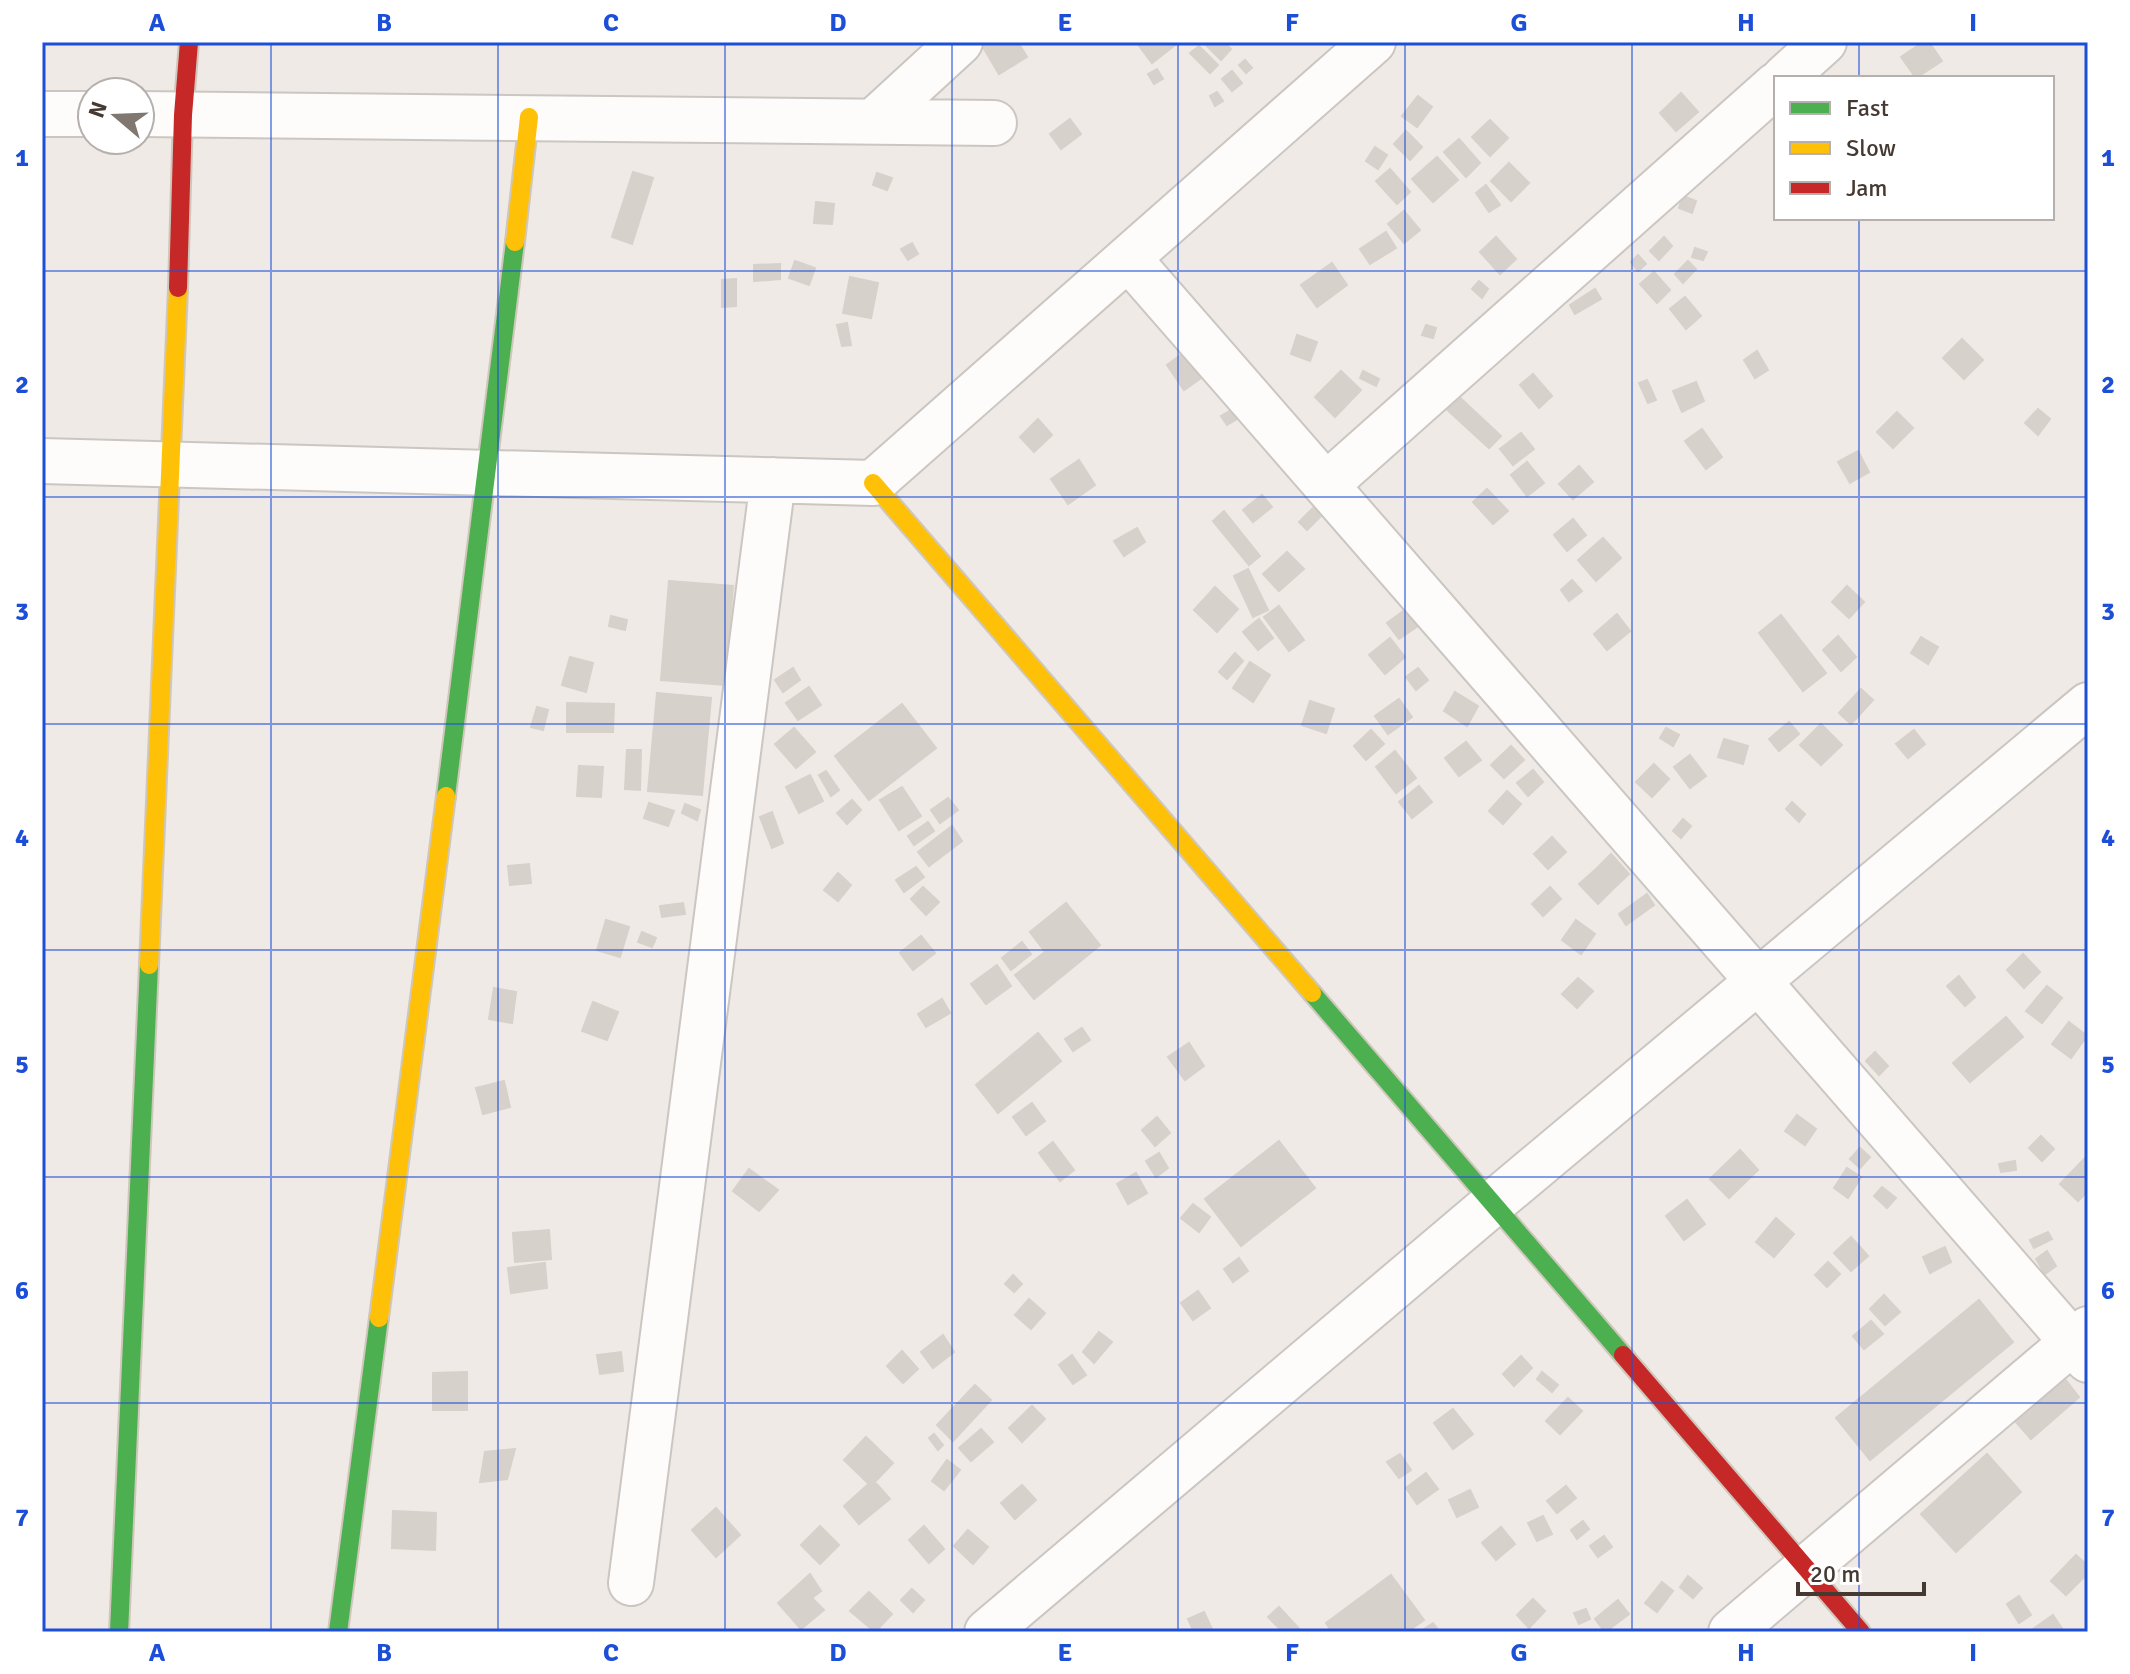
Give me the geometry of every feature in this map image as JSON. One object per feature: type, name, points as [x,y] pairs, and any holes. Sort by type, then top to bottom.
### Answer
[{"type":"street","points":[[119,1632],[172,464],[183,115],[189,42]]},
{"type":"street","points":[[874,121],[960,42]]},
{"type":"street","points":[[42,461],[873,483],[1373,42]]},
{"type":"street","points":[[1786,76],[1824,42]]},
{"type":"street","points":[[1326,485],[1774,87]]},
{"type":"street","points":[[42,114],[76,114]]},
{"type":"street","points":[[156,114],[994,123]]},
{"type":"street","points":[[338,1632],[488,472],[529,117]]},
{"type":"street","points":[[1128,258],[1758,983],[2083,1344],[1731,1632]]},
{"type":"street","points":[[631,1583],[773,480]]},
{"type":"street","points":[[873,483],[1861,1632]]},
{"type":"street","points":[[987,1632],[2088,705]]},
{"type":"building","points":[[991,42],[1018,42],[1027,57],[999,74],[983,47]]},
{"type":"building","points":[[1139,42],[1179,42],[1152,63]]},
{"type":"building","points":[[1203,42],[1224,42],[1231,49],[1221,60]]},
{"type":"building","points":[[1923,42],[1929,42],[1942,61],[1915,76],[1901,57]]},
{"type":"building","points":[[1199,46],[1218,65],[1210,73],[1190,53]]},
{"type":"building","points":[[1245,60],[1252,68],[1246,73],[1239,65]]},
{"type":"building","points":[[1157,69],[1163,79],[1154,84],[1148,74]]},
{"type":"building","points":[[1232,71],[1242,83],[1232,91],[1222,79]]},
{"type":"building","points":[[1217,92],[1223,101],[1215,106],[1210,96]]},
{"type":"building","points":[[1681,93],[1698,112],[1676,131],[1660,113]]},
{"type":"building","points":[[1418,96],[1432,107],[1417,127],[1402,116]]},
{"type":"building","points":[[1070,119],[1081,134],[1061,149],[1050,134]]},
{"type":"building","points":[[1490,120],[1508,138],[1490,156],[1472,137]]},
{"type":"building","points":[[1406,131],[1422,147],[1410,160],[1394,144]]},
{"type":"building","points":[[1459,139],[1480,163],[1466,177],[1444,152]]},
{"type":"building","points":[[1375,147],[1387,155],[1378,169],[1366,161]]},
{"type":"building","points":[[1437,157],[1458,180],[1433,202],[1412,179]]},
{"type":"building","points":[[1509,163],[1529,183],[1511,201],[1491,181]]},
{"type":"building","points":[[1390,169],[1410,192],[1397,204],[1376,181]]},
{"type":"building","points":[[633,172],[653,178],[632,244],[612,237]]},
{"type":"building","points":[[877,173],[892,178],[887,190],[873,185]]},
{"type":"building","points":[[1486,185],[1500,205],[1489,212],[1476,193]]},
{"type":"building","points":[[1683,196],[1696,201],[1692,213],[1679,208]]},
{"type":"building","points":[[816,202],[834,204],[832,224],[814,223]]},
{"type":"building","points":[[1404,211],[1420,230],[1404,243],[1388,224]]},
{"type":"building","points":[[1386,232],[1396,248],[1370,264],[1360,249]]},
{"type":"building","points":[[1496,237],[1516,259],[1500,274],[1480,252]]},
{"type":"building","points":[[1664,237],[1672,246],[1659,260],[1650,251]]},
{"type":"building","points":[[912,243],[918,254],[908,260],[901,249]]},
{"type":"building","points":[[1695,248],[1707,252],[1703,260],[1692,257]]},
{"type":"building","points":[[1638,255],[1646,264],[1638,271],[1631,262]]},
{"type":"building","points":[[795,261],[815,268],[809,285],[789,278]]},
{"type":"building","points":[[1688,261],[1696,269],[1683,283],[1675,274]]},
{"type":"building","points":[[1332,263],[1347,285],[1317,307],[1301,285]]},
{"type":"building","points":[[780,264],[780,279],[754,281],[754,265]]},
{"type":"building","points":[[1654,272],[1670,290],[1657,303],[1640,284]]},
{"type":"building","points":[[850,277],[878,283],[871,318],[843,313]]},
{"type":"building","points":[[736,279],[736,306],[722,307],[722,280]]},
{"type":"building","points":[[1479,281],[1488,289],[1482,298],[1472,289]]},
{"type":"building","points":[[1595,289],[1601,299],[1575,314],[1570,305]]},
{"type":"building","points":[[1685,297],[1701,316],[1686,329],[1670,309]]},
{"type":"building","points":[[847,323],[851,345],[842,346],[837,325]]},
{"type":"building","points":[[1426,325],[1436,328],[1433,338],[1422,335]]},
{"type":"building","points":[[1297,335],[1317,342],[1310,361],[1291,354]]},
{"type":"building","points":[[1962,339],[1983,360],[1964,379],[1943,358]]},
{"type":"building","points":[[1193,346],[1211,371],[1184,390],[1167,365]]},
{"type":"building","points":[[1757,351],[1768,370],[1755,378],[1744,360]]},
{"type":"building","points":[[1341,371],[1361,390],[1335,417],[1315,397]]},
{"type":"building","points":[[1363,371],[1379,379],[1376,386],[1360,378]]},
{"type":"building","points":[[1533,374],[1552,396],[1539,408],[1520,385]]},
{"type":"building","points":[[1647,380],[1656,400],[1648,403],[1639,383]]},
{"type":"building","points":[[1696,382],[1704,401],[1682,412],[1673,391]]},
{"type":"building","points":[[1455,393],[1501,436],[1489,448],[1443,406]]},
{"type":"building","points":[[1233,409],[1239,418],[1227,425],[1221,416]]},
{"type":"building","points":[[2038,409],[2050,419],[2038,435],[2025,423]]},
{"type":"building","points":[[1897,412],[1913,428],[1893,448],[1877,432]]},
{"type":"building","points":[[1038,419],[1052,435],[1034,452],[1020,437]]},
{"type":"building","points":[[1702,429],[1722,457],[1706,469],[1685,441]]},
{"type":"building","points":[[1521,433],[1534,449],[1513,465],[1500,449]]},
{"type":"building","points":[[1858,451],[1869,472],[1850,483],[1838,462]]},
{"type":"building","points":[[1079,460],[1095,485],[1068,504],[1051,479]]},
{"type":"building","points":[[1527,462],[1544,483],[1527,496],[1511,475]]},
{"type":"building","points":[[1579,466],[1593,482],[1573,499],[1559,484]]},
{"type":"building","points":[[1487,489],[1508,511],[1493,524],[1473,502]]},
{"type":"building","points":[[1262,495],[1272,507],[1253,522],[1243,510]]},
{"type":"building","points":[[1315,506],[1323,514],[1307,530],[1299,522]]},
{"type":"building","points":[[1224,511],[1260,556],[1249,565],[1213,521]]},
{"type":"building","points":[[1573,519],[1586,535],[1567,551],[1554,535]]},
{"type":"building","points":[[1137,528],[1145,542],[1124,556],[1114,541]]},
{"type":"building","points":[[1603,538],[1621,558],[1596,581],[1578,560]]},
{"type":"building","points":[[1287,552],[1304,569],[1279,591],[1263,574]]},
{"type":"building","points":[[1248,569],[1268,610],[1253,617],[1234,576]]},
{"type":"building","points":[[1572,580],[1582,591],[1569,601],[1561,590]]},
{"type":"building","points":[[669,581],[733,586],[725,685],[661,680]]},
{"type":"building","points":[[1847,586],[1864,602],[1849,618],[1832,602]]},
{"type":"building","points":[[1215,587],[1238,609],[1217,632],[1194,610]]},
{"type":"building","points":[[1279,606],[1304,640],[1289,651],[1264,617]]},
{"type":"building","points":[[1409,607],[1421,624],[1399,639],[1387,623]]},
{"type":"building","points":[[1617,614],[1630,631],[1607,650],[1594,634]]},
{"type":"building","points":[[1781,615],[1826,673],[1803,691],[1759,633]]},
{"type":"building","points":[[611,616],[627,620],[625,630],[609,626]]},
{"type":"building","points":[[1259,619],[1273,638],[1258,650],[1243,632]]},
{"type":"building","points":[[1838,636],[1856,657],[1841,671],[1823,650]]},
{"type":"building","points":[[1921,637],[1938,647],[1928,664],[1911,653]]},
{"type":"building","points":[[1390,638],[1405,657],[1385,674],[1369,655]]},
{"type":"building","points":[[1235,653],[1243,661],[1227,679],[1219,672]]},
{"type":"building","points":[[570,657],[593,663],[586,692],[562,685]]},
{"type":"building","points":[[1250,662],[1270,675],[1253,702],[1233,688]]},
{"type":"building","points":[[793,668],[800,680],[783,692],[775,680]]},
{"type":"building","points":[[1418,668],[1428,680],[1416,690],[1406,677]]},
{"type":"building","points":[[809,687],[821,705],[798,720],[786,703]]},
{"type":"building","points":[[1861,689],[1873,700],[1851,724],[1839,713]]},
{"type":"building","points":[[1455,692],[1478,706],[1467,726],[1444,711]]},
{"type":"building","points":[[657,693],[711,698],[702,795],[648,791]]},
{"type":"building","points":[[1399,699],[1412,717],[1388,734],[1375,716]]},
{"type":"building","points":[[1310,701],[1334,709],[1326,733],[1302,725]]},
{"type":"building","points":[[567,703],[614,704],[613,732],[567,732]]},
{"type":"building","points":[[902,704],[936,748],[869,800],[835,756]]},
{"type":"building","points":[[537,707],[548,710],[543,730],[531,727]]},
{"type":"building","points":[[1789,722],[1799,734],[1779,751],[1769,739]]},
{"type":"building","points":[[1821,724],[1842,745],[1821,765],[1800,745]]},
{"type":"building","points":[[794,728],[815,752],[796,768],[775,744]]},
{"type":"building","points":[[1666,728],[1679,735],[1673,746],[1660,738]]},
{"type":"building","points":[[1371,730],[1384,744],[1366,760],[1354,746]]},
{"type":"building","points":[[1914,730],[1925,744],[1908,758],[1896,744]]},
{"type":"building","points":[[1724,739],[1748,746],[1743,764],[1718,757]]},
{"type":"building","points":[[1466,742],[1481,760],[1459,776],[1445,758]]},
{"type":"building","points":[[1511,746],[1524,760],[1504,778],[1491,765]]},
{"type":"building","points":[[627,750],[641,750],[640,790],[625,789]]},
{"type":"building","points":[[1395,751],[1416,778],[1396,793],[1376,767]]},
{"type":"building","points":[[1690,755],[1706,776],[1690,788],[1674,767]]},
{"type":"building","points":[[1654,764],[1669,779],[1652,797],[1636,782]]},
{"type":"building","points":[[579,766],[603,767],[601,797],[577,796]]},
{"type":"building","points":[[1533,770],[1543,782],[1528,796],[1517,783]]},
{"type":"building","points":[[826,771],[839,790],[831,796],[819,775]]},
{"type":"building","points":[[810,775],[823,801],[799,813],[786,787]]},
{"type":"building","points":[[1419,786],[1432,802],[1412,818],[1399,802]]},
{"type":"building","points":[[902,787],[921,816],[899,830],[880,800]]},
{"type":"building","points":[[1507,791],[1521,804],[1503,824],[1489,811]]},
{"type":"building","points":[[948,798],[958,810],[940,823],[931,810]]},
{"type":"building","points":[[852,800],[861,810],[847,824],[837,813]]},
{"type":"building","points":[[1792,802],[1805,814],[1799,822],[1786,809]]},
{"type":"building","points":[[649,803],[674,811],[668,826],[644,818]]},
{"type":"building","points":[[685,804],[700,810],[697,820],[682,813]]},
{"type":"building","points":[[772,812],[783,843],[772,848],[760,817]]},
{"type":"building","points":[[1683,819],[1691,826],[1681,838],[1673,831]]},
{"type":"building","points":[[928,822],[934,831],[914,845],[908,836]]},
{"type":"building","points":[[952,826],[962,841],[929,866],[918,852]]},
{"type":"building","points":[[1552,837],[1566,852],[1548,869],[1534,854]]},
{"type":"building","points":[[1611,854],[1629,874],[1613,889],[1595,870]]},
{"type":"building","points":[[529,864],[531,883],[510,885],[508,866]]},
{"type":"building","points":[[916,867],[924,877],[904,892],[896,880]]},
{"type":"building","points":[[1595,870],[1613,889],[1598,904],[1579,884]]},
{"type":"building","points":[[838,873],[851,885],[838,901],[824,890]]},
{"type":"building","points":[[923,887],[939,902],[926,915],[911,899]]},
{"type":"building","points":[[1550,887],[1561,899],[1543,916],[1532,904]]},
{"type":"building","points":[[1647,894],[1654,905],[1626,925],[1619,914]]},
{"type":"building","points":[[683,903],[685,914],[662,917],[660,906]]},
{"type":"building","points":[[1066,903],[1100,945],[1034,999],[1015,975],[1045,952],[1030,932]]},
{"type":"building","points":[[606,920],[629,927],[620,957],[597,950]]},
{"type":"building","points":[[1576,920],[1595,934],[1581,954],[1562,940]]},
{"type":"building","points":[[642,932],[656,938],[652,947],[638,942]]},
{"type":"building","points":[[921,936],[935,953],[913,970],[900,953]]},
{"type":"building","points":[[1022,942],[1031,954],[1011,970],[1002,958]]},
{"type":"building","points":[[2023,954],[2040,972],[2024,988],[2007,970]]},
{"type":"building","points":[[997,965],[1011,986],[986,1004],[971,984]]},
{"type":"building","points":[[1959,976],[1975,997],[1965,1006],[1947,986]]},
{"type":"building","points":[[1578,978],[1593,991],[1577,1008],[1562,994]]},
{"type":"building","points":[[2047,986],[2062,998],[2042,1023],[2026,1011]]},
{"type":"building","points":[[494,988],[516,992],[512,1023],[489,1019]]},
{"type":"building","points":[[942,999],[950,1013],[926,1027],[918,1014]]},
{"type":"building","points":[[593,1002],[618,1012],[607,1040],[582,1031]]},
{"type":"building","points":[[2006,1017],[2023,1037],[1970,1082],[1953,1063]]},
{"type":"building","points":[[2069,1022],[2087,1036],[2071,1058],[2052,1044]]},
{"type":"building","points":[[1082,1028],[1090,1040],[1073,1051],[1065,1039]]},
{"type":"building","points":[[1038,1033],[1061,1061],[998,1113],[976,1085]]},
{"type":"building","points":[[1189,1043],[1204,1066],[1185,1080],[1168,1057]]},
{"type":"building","points":[[1875,1052],[1888,1066],[1879,1075],[1866,1061]]},
{"type":"building","points":[[504,1081],[510,1107],[483,1114],[476,1088]]},
{"type":"building","points":[[1032,1103],[1045,1121],[1026,1135],[1013,1117]]},
{"type":"building","points":[[1797,1115],[1816,1129],[1805,1145],[1785,1131]]},
{"type":"building","points":[[1157,1117],[1170,1133],[1155,1146],[1142,1130]]},
{"type":"building","points":[[2041,1136],[2054,1149],[2042,1161],[2029,1148]]},
{"type":"building","points":[[1279,1141],[1315,1188],[1241,1246],[1205,1199]]},
{"type":"building","points":[[1053,1142],[1074,1170],[1060,1181],[1039,1153]]},
{"type":"building","points":[[1860,1148],[1870,1157],[1860,1168],[1850,1159]]},
{"type":"building","points":[[1740,1150],[1758,1170],[1729,1198],[1710,1179]]},
{"type":"building","points":[[1159,1153],[1168,1168],[1156,1177],[1146,1161]]},
{"type":"building","points":[[2088,1155],[2088,1191],[2078,1201],[2060,1184]]},
{"type":"building","points":[[2015,1161],[2016,1170],[2001,1172],[1999,1164]]},
{"type":"building","points":[[1847,1168],[1861,1177],[1848,1198],[1834,1188]]},
{"type":"building","points":[[749,1169],[778,1190],[759,1211],[733,1191]]},
{"type":"building","points":[[1136,1173],[1147,1193],[1128,1204],[1117,1184]]},
{"type":"building","points":[[1882,1187],[1896,1198],[1887,1208],[1874,1196]]},
{"type":"building","points":[[1687,1200],[1705,1224],[1684,1240],[1666,1216]]},
{"type":"building","points":[[1193,1204],[1210,1217],[1199,1232],[1181,1218]]},
{"type":"building","points":[[1776,1218],[1794,1234],[1774,1257],[1756,1242]]},
{"type":"building","points":[[549,1230],[551,1259],[515,1262],[513,1233]]},
{"type":"building","points":[[2048,1232],[2052,1239],[2034,1248],[2030,1240]]},
{"type":"building","points":[[1851,1237],[1868,1256],[1851,1271],[1834,1253]]},
{"type":"building","points":[[1945,1247],[1951,1262],[1930,1273],[1923,1257]]},
{"type":"building","points":[[2047,1251],[2056,1266],[2045,1274],[2036,1259]]},
{"type":"building","points":[[1239,1258],[1248,1271],[1233,1282],[1224,1269]]},
{"type":"building","points":[[1828,1262],[1840,1274],[1827,1287],[1815,1275]]},
{"type":"building","points":[[545,1263],[547,1288],[511,1293],[508,1268]]},
{"type":"building","points":[[1013,1275],[1022,1284],[1014,1292],[1005,1284]]},
{"type":"building","points":[[1198,1291],[1210,1308],[1193,1320],[1181,1303]]},
{"type":"building","points":[[1884,1295],[1900,1312],[1885,1325],[1870,1309]]},
{"type":"building","points":[[1029,1299],[1045,1313],[1031,1329],[1015,1315]]},
{"type":"building","points":[[1979,1300],[2013,1342],[1870,1460],[1836,1418]]},
{"type":"building","points":[[1871,1321],[1883,1334],[1864,1349],[1853,1336]]},
{"type":"building","points":[[1099,1332],[1112,1342],[1094,1363],[1083,1352]]},
{"type":"building","points":[[943,1335],[954,1352],[933,1368],[921,1352]]},
{"type":"building","points":[[902,1351],[918,1369],[903,1383],[887,1366]]},
{"type":"building","points":[[621,1352],[623,1371],[600,1374],[597,1355]]},
{"type":"building","points":[[1072,1355],[1086,1375],[1073,1384],[1059,1365]]},
{"type":"building","points":[[1521,1356],[1532,1368],[1514,1386],[1503,1374]]},
{"type":"building","points":[[467,1372],[467,1410],[433,1410],[433,1373]]},
{"type":"building","points":[[1542,1372],[1558,1385],[1552,1392],[1537,1379]]},
{"type":"building","points":[[2065,1379],[2079,1397],[2031,1439],[2016,1422]]},
{"type":"building","points":[[975,1385],[991,1400],[953,1441],[937,1425]]},
{"type":"building","points":[[1568,1398],[1582,1411],[1560,1434],[1546,1421]]},
{"type":"building","points":[[1032,1406],[1045,1419],[1022,1442],[1009,1428]]},
{"type":"building","points":[[1453,1409],[1473,1434],[1453,1449],[1434,1423]]},
{"type":"building","points":[[981,1429],[993,1442],[971,1461],[959,1448]]},
{"type":"building","points":[[934,1434],[943,1445],[938,1450],[929,1438]]},
{"type":"building","points":[[866,1437],[893,1463],[871,1486],[844,1460]]},
{"type":"building","points":[[515,1449],[507,1479],[480,1482],[485,1452]]},
{"type":"building","points":[[1400,1454],[1411,1470],[1399,1478],[1387,1462]]},
{"type":"building","points":[[1987,1454],[2021,1492],[1956,1552],[1921,1514]]},
{"type":"building","points":[[947,1460],[960,1470],[944,1490],[932,1481]]},
{"type":"building","points":[[1426,1473],[1438,1489],[1417,1504],[1406,1488]]},
{"type":"building","points":[[873,1480],[890,1499],[859,1524],[844,1506]]},
{"type":"building","points":[[1022,1485],[1036,1500],[1015,1519],[1001,1503]]},
{"type":"building","points":[[1566,1486],[1576,1498],[1557,1513],[1547,1501]]},
{"type":"building","points":[[1470,1490],[1478,1507],[1457,1517],[1449,1500]]},
{"type":"building","points":[[716,1508],[740,1535],[716,1557],[692,1530]]},
{"type":"building","points":[[393,1511],[436,1513],[435,1550],[392,1548]]},
{"type":"building","points":[[1543,1516],[1552,1534],[1537,1541],[1528,1523]]},
{"type":"building","points":[[1583,1521],[1589,1529],[1577,1539],[1571,1530]]},
{"type":"building","points":[[820,1526],[839,1545],[820,1564],[801,1545]]},
{"type":"building","points":[[924,1526],[944,1549],[929,1563],[909,1540]]},
{"type":"building","points":[[1501,1527],[1515,1544],[1496,1560],[1482,1543]]},
{"type":"building","points":[[968,1530],[988,1547],[973,1564],[954,1546]]},
{"type":"building","points":[[1604,1536],[1612,1547],[1598,1557],[1590,1546]]},
{"type":"building","points":[[2076,1555],[2088,1566],[2088,1573],[2066,1595],[2051,1581]]},
{"type":"building","points":[[810,1574],[821,1591],[812,1598],[824,1610],[801,1629],[778,1603]]},
{"type":"building","points":[[1391,1575],[1424,1620],[1407,1632],[1332,1632],[1326,1623]]},
{"type":"building","points":[[1688,1576],[1702,1588],[1693,1598],[1680,1587]]},
{"type":"building","points":[[1662,1582],[1673,1591],[1657,1612],[1645,1603]]},
{"type":"building","points":[[912,1589],[924,1600],[913,1612],[901,1600]]},
{"type":"building","points":[[869,1592],[892,1614],[875,1632],[850,1611]]},
{"type":"building","points":[[2019,1596],[2031,1615],[2019,1623],[2007,1604]]},
{"type":"building","points":[[1533,1599],[1545,1611],[1529,1628],[1517,1615]]},
{"type":"building","points":[[1618,1600],[1629,1614],[1605,1632],[1595,1619]]},
{"type":"building","points":[[1279,1607],[1301,1632],[1283,1632],[1268,1617]]},
{"type":"building","points":[[1586,1609],[1590,1619],[1579,1624],[1574,1613]]},
{"type":"building","points":[[1204,1612],[1213,1631],[1194,1632],[1188,1619]]},
{"type":"building","points":[[2053,1615],[2063,1630],[2030,1631]]},
{"type":"building","points":[[1433,1623],[1440,1632],[1420,1632]]},
{"type":"traffic: fast","points":[[446,796],[515,242]]},
{"type":"traffic: fast","points":[[119,1632],[149,965]]},
{"type":"traffic: fast","points":[[1312,993],[1623,1355]]},
{"type":"traffic: fast","points":[[338,1632],[379,1318]]},
{"type":"traffic: slow","points":[[515,242],[529,117]]},
{"type":"traffic: slow","points":[[149,965],[178,288]]},
{"type":"traffic: slow","points":[[873,483],[1312,993]]},
{"type":"traffic: slow","points":[[379,1318],[446,796]]},
{"type":"traffic: jam","points":[[178,288],[183,115],[189,42]]},
{"type":"traffic: jam","points":[[1623,1355],[1861,1632]]}]
